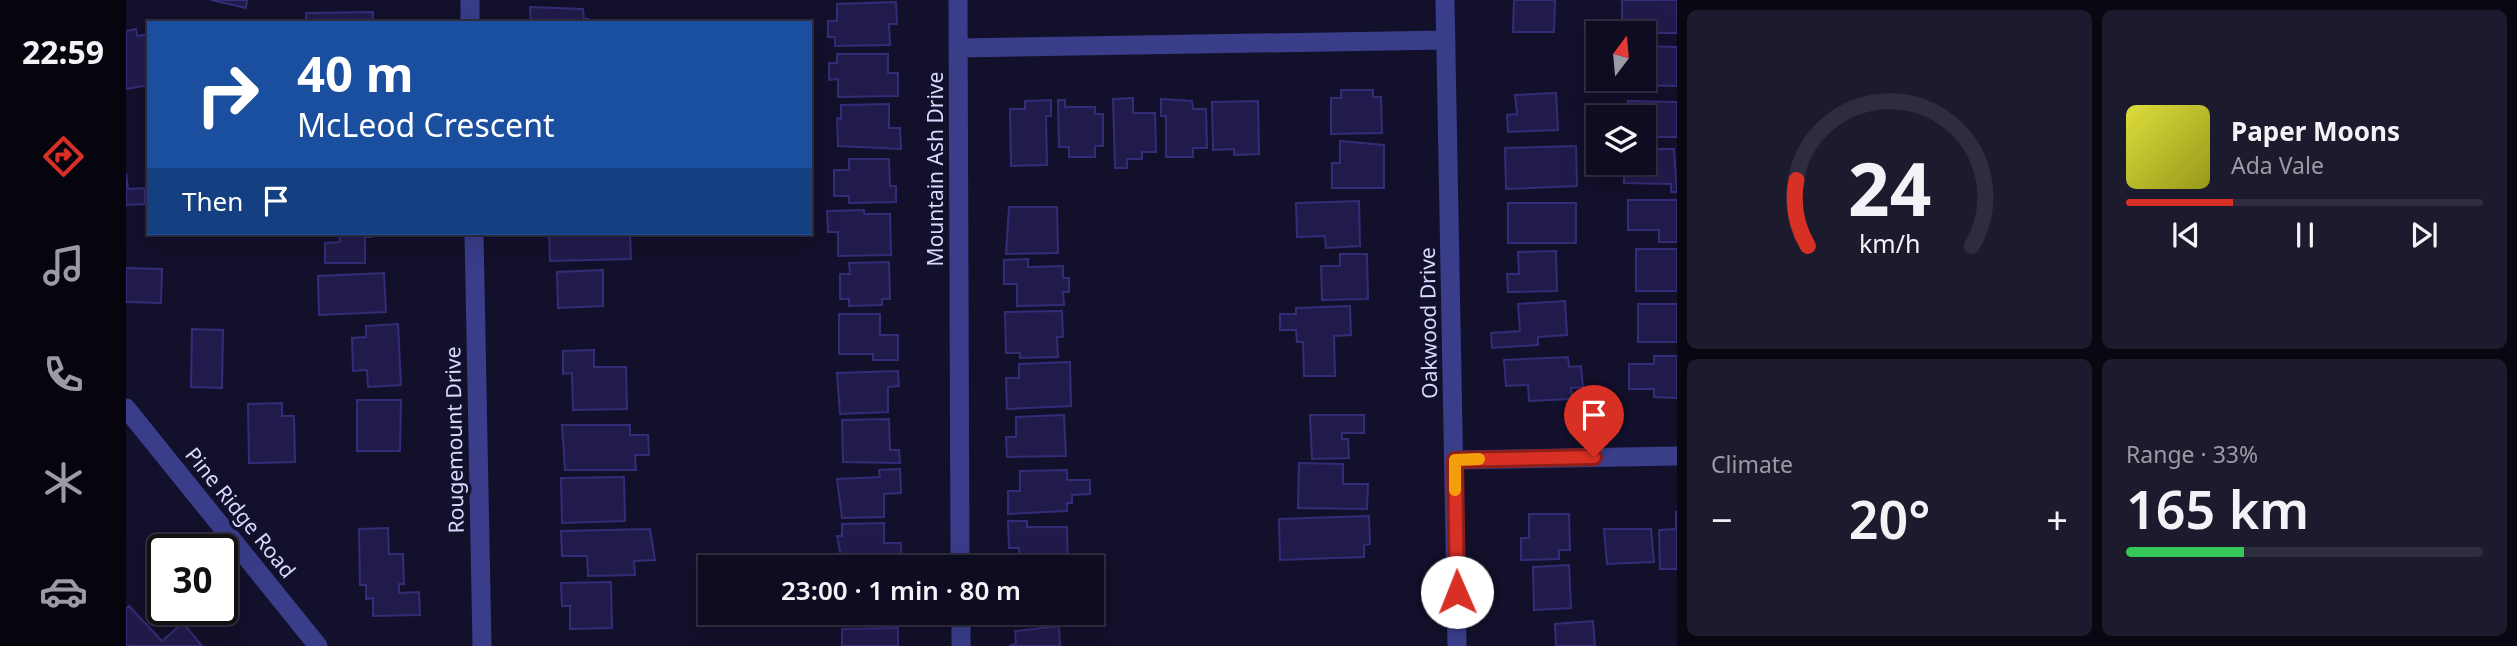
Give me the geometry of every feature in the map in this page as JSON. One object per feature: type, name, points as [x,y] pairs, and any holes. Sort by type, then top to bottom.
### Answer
[{"type":"street","points":[[470,0],[470,21]]},
{"type":"street","points":[[958,0],[959,48]]},
{"type":"street","name":"Oakwood Drive","points":[[1445,0],[1457,646]]},
{"type":"street","name":"Mountain Ash Drive","points":[[960,555],[959,48],[1446,40]]},
{"type":"street","name":"Rougemount Drive","points":[[474,235],[482,646]]},
{"type":"street","name":"Pine Ridge Road","points":[[126,408],[318,646]]},
{"type":"street","points":[[1455,460],[1677,456]]},
{"type":"street","points":[[961,625],[961,646]]},
{"type":"building","points":[[211,0],[247,0],[246,8]]},
{"type":"building","points":[[1514,0],[1555,0],[1554,32],[1513,32]]},
{"type":"building","points":[[1622,0],[1677,0],[1677,33],[1656,33],[1656,21],[1622,21]]},
{"type":"building","points":[[896,2],[897,24],[889,24],[890,45],[835,46],[835,37],[828,37],[828,21],[837,21],[837,4]]},
{"type":"building","points":[[530,7],[583,9],[584,19],[588,19],[588,21],[531,21]]},
{"type":"building","points":[[373,12],[373,21],[306,21],[306,13]]},
{"type":"building","points":[[136,29],[137,36],[147,34],[147,85],[126,89],[126,31]]},
{"type":"building","points":[[1656,46],[1677,47],[1677,86],[1656,86]]},
{"type":"building","points":[[837,54],[888,54],[888,73],[898,73],[898,96],[838,97],[838,79],[829,80],[829,63],[837,63]]},
{"type":"building","points":[[1341,90],[1373,90],[1373,97],[1381,97],[1382,133],[1331,134],[1331,98],[1341,98]]},
{"type":"building","points":[[1556,93],[1558,130],[1508,132],[1507,115],[1517,114],[1515,95]]},
{"type":"building","points":[[1133,98],[1133,113],[1155,113],[1156,152],[1142,152],[1142,159],[1127,159],[1127,168],[1115,168],[1113,99]]},
{"type":"building","points":[[1161,99],[1192,101],[1193,109],[1206,109],[1207,148],[1193,148],[1193,157],[1166,157],[1166,116],[1161,116]]},
{"type":"building","points":[[1051,100],[1051,116],[1046,116],[1047,165],[1011,166],[1010,109],[1025,109],[1025,101]]},
{"type":"building","points":[[1058,100],[1065,100],[1065,107],[1095,107],[1095,114],[1103,114],[1103,146],[1095,146],[1095,157],[1069,157],[1069,147],[1059,147]]},
{"type":"building","points":[[1258,101],[1259,154],[1234,155],[1234,149],[1213,150],[1212,102]]},
{"type":"building","points":[[1628,101],[1677,102],[1677,137],[1656,137],[1656,105],[1628,105]]},
{"type":"building","points":[[889,104],[889,128],[900,128],[901,149],[838,146],[837,118],[841,119],[841,105]]},
{"type":"building","points":[[1340,141],[1384,145],[1384,188],[1332,188],[1332,163],[1340,163]]},
{"type":"building","points":[[1576,146],[1577,186],[1506,189],[1505,148]]},
{"type":"building","points":[[1656,149],[1674,149],[1677,192],[1671,192],[1671,184],[1624,183],[1624,175],[1656,175]]},
{"type":"building","points":[[849,159],[889,159],[890,186],[896,186],[896,202],[849,203],[849,196],[834,196],[834,170],[849,170]]},
{"type":"building","points":[[126,173],[128,189],[145,188],[145,204],[126,205]]},
{"type":"building","points":[[1628,200],[1677,200],[1677,242],[1659,242],[1659,230],[1628,230]]},
{"type":"building","points":[[1359,201],[1360,246],[1326,248],[1325,236],[1297,237],[1296,203]]},
{"type":"building","points":[[1508,203],[1576,203],[1576,243],[1508,243]]},
{"type":"building","points":[[1009,207],[1057,207],[1058,253],[1006,254]]},
{"type":"building","points":[[864,210],[864,214],[890,214],[891,255],[838,256],[838,232],[828,232],[827,211]]},
{"type":"building","points":[[339,235],[371,235],[365,237],[365,263],[325,263],[325,243],[340,242]]},
{"type":"building","points":[[549,235],[630,235],[631,259],[550,261]]},
{"type":"building","points":[[1636,249],[1677,249],[1677,291],[1636,291]]},
{"type":"building","points":[[1556,251],[1557,291],[1508,292],[1507,274],[1519,274],[1518,252]]},
{"type":"building","points":[[1340,254],[1367,254],[1368,299],[1322,300],[1321,266],[1340,266]]},
{"type":"building","points":[[1028,259],[1028,267],[1063,266],[1063,278],[1069,278],[1069,292],[1063,292],[1064,305],[1017,306],[1017,284],[1004,284],[1004,260]]},
{"type":"building","points":[[889,262],[890,299],[882,299],[882,305],[849,306],[849,299],[840,299],[840,274],[850,274],[849,263]]},
{"type":"building","points":[[126,268],[162,269],[161,303],[126,302]]},
{"type":"building","points":[[603,270],[603,306],[558,308],[557,272]]},
{"type":"building","points":[[384,273],[386,312],[319,315],[318,276]]},
{"type":"building","points":[[1565,301],[1567,335],[1538,337],[1538,345],[1492,348],[1491,333],[1520,331],[1518,304]]},
{"type":"building","points":[[1638,304],[1677,304],[1677,342],[1638,342]]},
{"type":"building","points":[[1350,306],[1351,335],[1334,336],[1335,376],[1304,376],[1303,342],[1297,342],[1296,330],[1280,330],[1280,314],[1296,314],[1296,308]]},
{"type":"building","points":[[1062,311],[1063,337],[1057,337],[1058,357],[1020,358],[1020,353],[1006,353],[1005,312]]},
{"type":"building","points":[[839,314],[880,314],[880,335],[898,335],[898,360],[873,360],[873,354],[839,354]]},
{"type":"building","points":[[398,324],[401,385],[368,387],[367,370],[353,371],[352,338],[366,337],[366,326]]},
{"type":"building","points":[[192,329],[223,330],[222,388],[191,387]]},
{"type":"building","points":[[594,350],[594,367],[626,367],[627,409],[573,410],[572,373],[563,374],[563,351]]},
{"type":"building","points":[[1654,356],[1677,356],[1677,398],[1654,397],[1654,389],[1629,389],[1629,364],[1654,364]]},
{"type":"building","points":[[1568,357],[1569,367],[1581,366],[1583,387],[1571,388],[1572,399],[1529,401],[1528,385],[1506,386],[1504,360]]},
{"type":"building","points":[[1070,362],[1071,406],[1007,409],[1006,378],[1019,378],[1019,364]]},
{"type":"building","points":[[898,371],[899,386],[888,387],[888,412],[840,414],[837,373]]},
{"type":"building","points":[[357,400],[401,400],[400,451],[357,451]]},
{"type":"building","points":[[282,403],[282,416],[294,416],[295,462],[249,463],[248,404]]},
{"type":"building","points":[[1064,415],[1066,456],[1007,457],[1006,437],[1016,437],[1016,417]]},
{"type":"building","points":[[1310,415],[1364,415],[1364,433],[1342,433],[1342,439],[1348,439],[1349,458],[1312,459]]},
{"type":"building","points":[[889,419],[890,450],[899,450],[900,463],[843,462],[842,420]]},
{"type":"building","points":[[562,425],[630,425],[630,435],[648,435],[649,455],[635,455],[636,470],[565,470]]},
{"type":"building","points":[[1299,463],[1343,464],[1343,484],[1368,484],[1367,509],[1298,508]]},
{"type":"building","points":[[900,469],[901,493],[884,494],[884,517],[842,518],[837,479],[880,477],[879,470]]},
{"type":"building","points":[[1067,470],[1067,480],[1090,480],[1090,494],[1072,495],[1072,503],[1067,503],[1067,511],[1008,514],[1008,491],[1020,491],[1020,471]]},
{"type":"building","points":[[624,477],[625,521],[562,523],[561,478]]},
{"type":"building","points":[[1676,512],[1677,569],[1660,569],[1659,530],[1676,529]]},
{"type":"building","points":[[1529,514],[1569,514],[1570,550],[1559,550],[1559,559],[1521,560],[1521,538],[1529,538]]},
{"type":"building","points":[[1369,516],[1370,544],[1364,545],[1364,557],[1280,560],[1279,519]]},
{"type":"building","points":[[1008,521],[1027,521],[1027,527],[1067,527],[1068,555],[1019,555],[1019,548],[1009,548]]},
{"type":"building","points":[[884,523],[884,543],[901,543],[902,555],[841,555],[837,536],[842,536],[842,524]]},
{"type":"building","points":[[388,528],[389,554],[403,554],[404,584],[399,584],[399,593],[419,592],[420,615],[373,616],[373,598],[366,599],[366,585],[360,585],[359,529]]},
{"type":"building","points":[[650,529],[655,560],[634,561],[635,575],[588,576],[587,556],[562,556],[561,531]]},
{"type":"building","points":[[1604,529],[1651,529],[1654,562],[1607,564]]},
{"type":"building","points":[[1569,565],[1571,608],[1534,610],[1533,567]]},
{"type":"building","points":[[611,582],[612,628],[570,629],[570,606],[562,606],[561,583]]},
{"type":"building","points":[[129,606],[162,641],[181,625],[185,625],[202,646],[126,646],[126,609]]},
{"type":"building","points":[[1593,621],[1595,646],[1556,646],[1555,624]]},
{"type":"building","points":[[1059,626],[1060,646],[1009,646],[1016,644],[1015,631]]},
{"type":"building","points":[[898,628],[898,646],[842,646],[842,629]]},
{"type":"slow traffic","points":[[1455,490],[1455,460],[1479,459]]},
{"type":"route","points":[[1457,592],[1455,460],[1594,457]]}]
